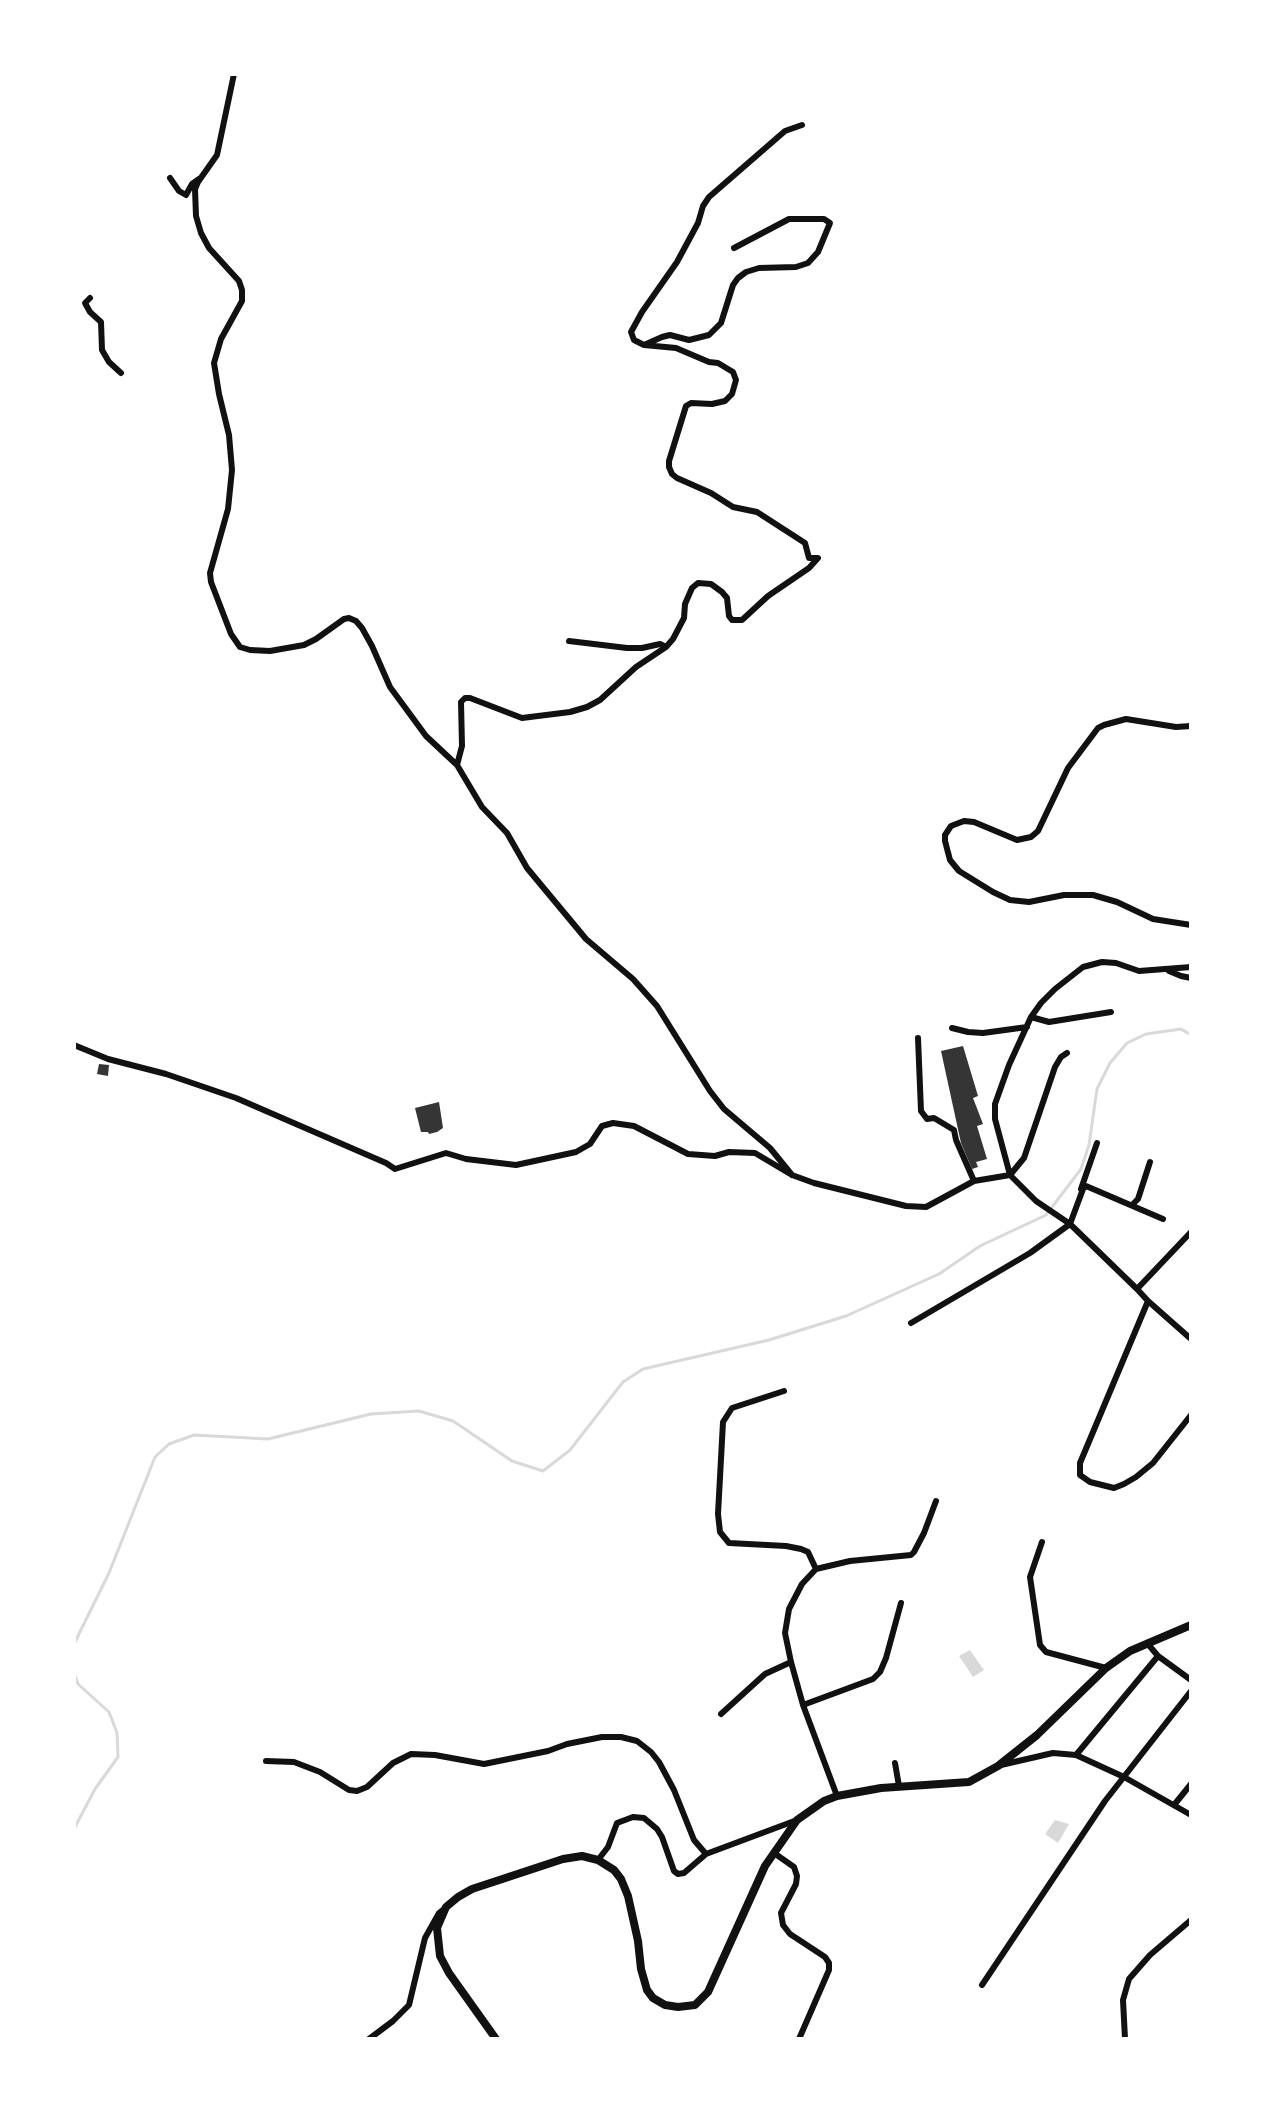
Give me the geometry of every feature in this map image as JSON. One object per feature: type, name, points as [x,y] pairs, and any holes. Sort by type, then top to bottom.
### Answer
[{"type":"main road","points":[[496,2039],[440,1956],[437,1928],[446,1907],[458,1897],[472,1889],[563,1859],[582,1856],[598,1860],[614,1870],[621,1879],[631,1909],[647,1990],[665,2005],[695,2005],[708,1992],[765,1866],[797,1820],[824,1801],[837,1796],[899,1786],[969,1782],[998,1766],[1037,1735],[1106,1668],[1130,1651],[1191,1625]]},
{"type":"street","points":[[234,74],[217,155],[195,189],[196,216],[201,233],[209,248],[239,281],[242,290],[242,301],[221,339],[214,363],[229,435],[232,470],[228,509],[210,573],[231,634],[240,647],[270,651],[304,645],[344,619],[356,621],[372,646],[390,687],[426,736],[457,765],[482,807],[507,833],[527,868],[586,939],[633,979],[657,1006],[724,1109],[770,1148],[792,1175]]},
{"type":"street","points":[[457,765],[462,746],[460,708],[465,698],[522,718],[578,711],[600,700],[636,667],[666,647],[684,618],[685,604],[692,588],[698,583],[711,584],[722,592],[727,598],[729,616],[732,620],[742,620],[818,558],[809,558],[805,543],[757,512],[733,507],[672,474],[669,461],[686,406],[725,401],[732,394],[736,380],[733,372],[718,363],[676,348],[644,345],[631,335],[631,328],[677,262],[709,197],[785,131],[802,125]]},
{"type":"street","points":[[170,178],[186,195],[192,184],[200,179]]},
{"type":"street","points":[[644,345],[670,335],[689,340],[709,335],[721,323],[738,278],[759,268],[796,267],[808,263],[818,252],[830,223],[824,219],[789,219],[734,248]]},
{"type":"street","points":[[90,298],[85,303],[101,322],[102,350],[121,373]]},
{"type":"street","points":[[569,641],[627,648],[660,644],[666,647]]},
{"type":"street","points":[[1191,726],[1176,727],[1126,719],[1098,728],[1068,768],[1038,831],[1031,837],[1017,840],[974,822],[964,821],[951,826],[945,835],[950,860],[959,871],[1010,900],[1029,902],[1064,895],[1093,895],[1117,902],[1153,919],[1191,925]]},
{"type":"street","points":[[1191,967],[1139,971],[1102,962],[1083,967],[1055,989],[1031,1017],[995,1104],[995,1119],[1010,1175],[1036,1201],[1070,1223],[1191,1339]]},
{"type":"street","points":[[1166,970],[1191,978]]},
{"type":"street","points":[[1031,1017],[1049,1022],[1111,1012]]},
{"type":"street","points":[[952,1028],[983,1033],[1027,1027]]},
{"type":"street","points":[[918,1038],[921,1111],[927,1119],[934,1118],[954,1130],[974,1181]]},
{"type":"street","points":[[74,1045],[108,1059],[166,1074],[236,1098],[395,1169],[446,1153],[466,1159],[516,1165],[576,1152],[590,1144],[602,1126],[613,1123],[634,1126],[688,1154],[715,1156],[729,1152],[755,1153],[792,1175],[814,1183],[906,1206],[926,1207],[974,1181],[1010,1175],[1024,1158],[1055,1067],[1067,1053]]},
{"type":"street","points":[[1070,1223],[1097,1143]]},
{"type":"street","points":[[1132,1205],[1138,1199],[1150,1162]]},
{"type":"street","points":[[911,1323],[1030,1253],[1070,1223],[1083,1189],[1088,1185],[1163,1219]]},
{"type":"street","points":[[1137,1289],[1191,1232]]},
{"type":"street","points":[[1148,1301],[1080,1463],[1080,1475],[1090,1482],[1114,1488],[1136,1477],[1153,1463],[1191,1415]]},
{"type":"street","points":[[784,1391],[732,1408],[723,1422],[718,1514],[720,1532],[729,1543],[801,1549],[808,1552],[816,1569]]},
{"type":"street","points":[[837,1796],[803,1705],[791,1662],[785,1633],[789,1609],[802,1584],[816,1569],[850,1561],[911,1555],[924,1533],[936,1501]]},
{"type":"street","points":[[1042,1542],[1030,1577],[1040,1645],[1046,1652],[1106,1668]]},
{"type":"street","points":[[803,1705],[873,1679],[880,1672],[901,1603]]},
{"type":"street","points":[[1147,1643],[1158,1656],[1191,1680]]},
{"type":"street","points":[[1076,1755],[1158,1656]]},
{"type":"street","points":[[721,1714],[765,1674],[791,1662]]},
{"type":"street","points":[[982,1985],[1105,1801],[1191,1691]]},
{"type":"street","points":[[266,1761],[294,1762],[320,1772],[349,1790],[357,1791],[367,1787],[393,1763],[411,1754],[484,1764],[602,1737],[621,1737],[637,1741],[659,1762],[694,1840],[706,1854]]},
{"type":"street","points":[[998,1766],[1053,1753],[1076,1755],[1124,1777],[1191,1815]]},
{"type":"street","points":[[895,1763],[899,1786]]},
{"type":"street","points":[[1174,1805],[1191,1784]]},
{"type":"street","points":[[598,1860],[608,1847],[617,1823],[633,1817],[644,1818],[657,1829],[678,1874],[684,1873],[706,1854],[797,1820]]},
{"type":"street","points":[[774,1853],[794,1867],[797,1876],[781,1913],[783,1925],[790,1934],[825,1957],[829,1963],[829,1970],[799,2039]]},
{"type":"street","points":[[369,2039],[409,2005],[425,1938],[439,1913],[446,1907]]},
{"type":"street","points":[[1125,2039],[1123,2000],[1129,1979],[1150,1955],[1191,1920]]},
{"type":"shaded area","points":[[970,1650],[984,1670],[973,1677],[959,1656]]},
{"type":"shaded area","points":[[1055,1820],[1069,1824],[1058,1843],[1045,1834]]},
{"type":"building","points":[[963,1046],[978,1096],[973,1098],[983,1124],[977,1126],[987,1159],[976,1162],[978,1167],[972,1169],[961,1143],[941,1051]]},
{"type":"building","points":[[99,1064],[109,1065],[108,1076],[97,1074]]},
{"type":"building","points":[[439,1102],[443,1128],[429,1134],[421,1132],[415,1108]]},
{"type":"waterway","points":[[74,1644],[109,1573],[155,1457],[169,1444],[194,1435],[268,1439],[371,1414],[419,1411],[453,1421],[512,1461],[543,1471],[570,1450],[623,1382],[643,1369],[769,1340],[846,1316],[939,1274],[980,1246],[1046,1215],[1081,1169],[1089,1145],[1097,1089],[1110,1063],[1127,1043],[1146,1034],[1181,1029],[1191,1035]]},
{"type":"waterway","points":[[74,1673],[78,1684],[109,1712],[117,1733],[118,1757],[95,1789],[74,1829]]}]
